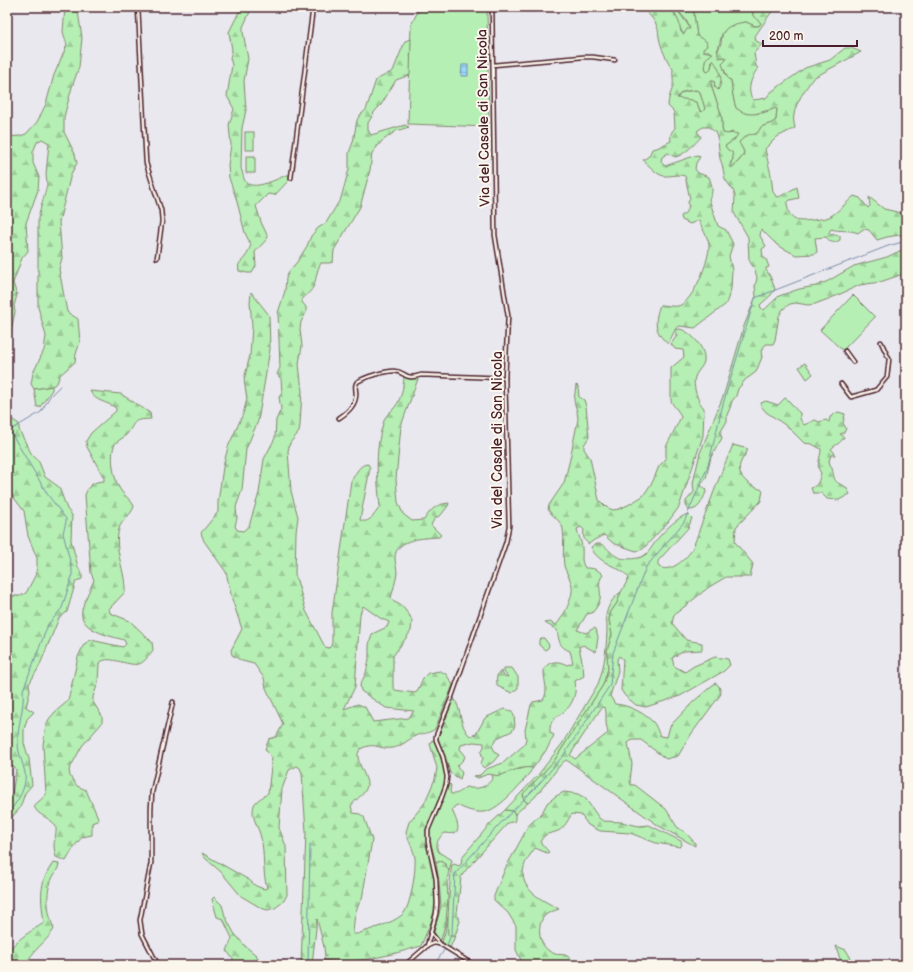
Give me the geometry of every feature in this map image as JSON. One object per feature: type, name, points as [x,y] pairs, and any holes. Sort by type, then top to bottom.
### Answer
[{"type":"street","points":[[138,7],[146,163],[161,210],[162,221],[157,258]]},
{"type":"street","points":[[291,178],[313,7]]},
{"type":"street","name":"Via del Casale di San Nicola","points":[[427,946],[436,914],[437,904],[436,879],[428,842],[428,830],[441,799],[447,777],[443,757],[436,740],[436,736],[451,699],[504,549],[508,526],[505,378],[508,316],[495,234],[492,7]]},
{"type":"street","points":[[493,65],[583,57],[615,60]]},
{"type":"street","points":[[841,384],[851,397],[876,390],[881,385],[886,377],[889,359],[881,342]]},
{"type":"street","points":[[845,351],[853,362]]},
{"type":"street","points":[[339,418],[346,413],[355,402],[355,385],[357,382],[387,372],[395,371],[411,377],[421,375],[505,378]]},
{"type":"street","points":[[158,965],[142,934],[140,920],[151,863],[152,792],[173,702]]},
{"type":"street","points":[[431,933],[440,944]]},
{"type":"street","points":[[406,965],[427,946],[434,943],[444,946],[474,965]]},
{"type":"green space","points":[[65,7],[79,7],[78,11],[82,38],[79,67],[64,117],[64,132],[75,154],[77,163],[71,174],[59,222],[62,258],[59,269],[67,312],[78,319],[80,342],[75,362],[60,375],[57,383],[52,386],[34,389],[31,384],[33,373],[44,350],[46,336],[38,307],[38,218],[47,185],[46,174],[49,143],[42,139],[37,142],[33,152],[33,163],[39,177],[38,190],[26,223],[28,251],[22,258],[13,283],[17,295],[7,350],[7,137],[26,134],[37,122],[46,104],[54,75],[67,45],[63,32]]},
{"type":"green space","points":[[245,7],[251,7],[243,27],[248,59],[244,81],[246,110],[242,128],[241,168],[245,180],[251,185],[261,185],[289,175],[289,180],[275,195],[268,194],[256,206],[268,237],[255,252],[256,266],[252,273],[239,271],[239,264],[247,254],[251,245],[245,233],[229,178],[228,165],[231,145],[229,125],[234,109],[227,96],[232,65],[230,58],[232,50],[229,32],[240,10]]},
{"type":"green space","points":[[420,7],[487,7],[489,127],[408,124],[411,25]]},
{"type":"green space","points":[[642,7],[671,7],[679,22],[681,32],[684,34],[687,29],[690,29],[686,20],[675,7],[693,7],[697,36],[706,41],[707,46],[703,49],[703,51],[713,53],[705,60],[706,71],[708,72],[711,68],[713,60],[718,67],[721,78],[718,90],[715,87],[714,81],[711,81],[721,114],[723,133],[738,134],[735,139],[725,146],[732,152],[733,159],[731,162],[731,168],[744,154],[739,142],[748,135],[758,133],[761,127],[776,120],[777,109],[775,108],[772,110],[750,114],[736,108],[731,80],[728,79],[722,64],[726,60],[726,57],[719,58],[718,54],[722,34],[727,28],[746,22],[759,26],[761,23],[753,16],[755,7],[775,7],[755,36],[756,41],[762,44],[754,53],[756,66],[758,68],[750,84],[750,93],[754,100],[766,98],[771,92],[805,68],[830,60],[845,48],[851,48],[861,52],[813,78],[802,95],[795,110],[795,128],[777,137],[765,149],[773,192],[779,197],[797,187],[799,198],[790,200],[787,203],[790,214],[798,221],[823,219],[829,217],[854,196],[860,198],[868,208],[870,206],[869,197],[884,209],[906,214],[906,234],[877,240],[869,230],[863,229],[858,233],[831,229],[829,232],[830,234],[840,236],[840,240],[831,242],[826,237],[815,238],[817,252],[814,254],[796,255],[777,245],[761,229],[760,236],[766,246],[762,249],[763,257],[766,259],[769,267],[766,268],[766,270],[775,289],[760,305],[764,310],[779,296],[799,289],[816,286],[854,266],[887,257],[906,248],[906,273],[880,282],[860,285],[815,304],[808,305],[796,303],[790,304],[783,309],[779,316],[773,344],[766,344],[763,348],[761,351],[762,357],[756,372],[745,380],[738,389],[736,396],[732,401],[727,415],[727,421],[720,433],[722,438],[711,457],[706,478],[701,486],[705,488],[706,492],[700,505],[692,510],[688,510],[686,501],[694,492],[693,483],[700,453],[724,394],[744,326],[756,296],[755,286],[757,278],[755,270],[749,260],[748,237],[734,213],[735,196],[733,190],[725,179],[720,159],[718,140],[715,132],[709,127],[703,127],[697,131],[701,137],[689,149],[675,157],[668,153],[662,157],[661,162],[665,166],[694,156],[698,155],[700,157],[696,163],[695,169],[698,173],[709,177],[712,194],[709,199],[718,226],[726,230],[733,244],[729,256],[732,270],[731,289],[726,304],[695,328],[680,326],[676,328],[668,344],[663,340],[656,326],[660,305],[678,306],[684,303],[689,297],[700,280],[704,270],[709,252],[709,245],[699,220],[690,224],[682,220],[681,216],[688,210],[688,202],[690,199],[685,176],[660,175],[643,160],[649,156],[652,149],[671,141],[671,134],[675,128],[674,112],[668,106],[673,86],[673,69],[662,50],[656,24]],"holes":[[[696,90],[700,92],[705,109],[702,112],[700,111],[697,103],[691,100],[677,98],[685,91]]]},
{"type":"green space","points":[[671,7],[675,7],[689,26],[690,29],[684,34],[680,29]]},
{"type":"green space","points":[[693,7],[755,7],[753,15],[761,23],[759,26],[755,26],[746,22],[729,27],[722,34],[717,51],[723,57],[726,57],[723,64],[725,74],[731,80],[736,108],[741,111],[756,114],[775,108],[777,109],[776,120],[761,127],[755,134],[743,138],[741,145],[744,152],[737,163],[730,168],[733,159],[725,146],[735,139],[733,132],[727,134],[723,133],[721,114],[711,81],[714,81],[715,87],[712,61],[711,68],[707,72],[705,65],[705,59],[711,54],[709,51],[703,51],[697,36]]},
{"type":"green space","points":[[411,39],[410,75],[396,80],[368,123],[368,130],[371,135],[405,125],[409,127],[396,131],[382,141],[372,153],[370,170],[360,207],[334,250],[333,262],[321,263],[312,289],[302,299],[302,302],[306,307],[306,313],[301,322],[300,329],[302,346],[299,364],[302,391],[300,425],[299,432],[290,443],[288,451],[291,491],[298,517],[296,532],[295,574],[306,611],[325,647],[329,648],[332,642],[332,613],[351,481],[362,466],[368,464],[370,468],[360,520],[369,520],[380,507],[377,462],[379,440],[385,418],[395,407],[401,396],[404,377],[418,379],[401,426],[396,479],[398,502],[403,514],[412,521],[424,520],[434,508],[449,503],[441,515],[435,518],[431,525],[441,535],[439,537],[412,540],[400,546],[396,551],[395,558],[397,573],[391,598],[394,602],[401,605],[412,621],[411,631],[393,656],[393,687],[395,690],[414,693],[417,692],[423,678],[428,673],[440,671],[446,674],[453,685],[435,729],[415,736],[393,748],[370,746],[360,749],[358,759],[367,782],[367,786],[363,794],[351,806],[353,813],[360,814],[364,817],[372,840],[362,899],[356,911],[353,934],[381,926],[392,921],[402,915],[408,905],[414,879],[415,858],[406,832],[409,822],[424,804],[435,779],[437,768],[430,744],[432,740],[435,742],[446,773],[444,787],[426,829],[436,898],[434,915],[421,946],[385,956],[360,960],[323,960],[325,957],[324,947],[317,919],[312,965],[301,965],[306,832],[302,773],[300,768],[297,766],[289,770],[282,789],[279,828],[286,846],[287,895],[283,902],[275,908],[267,910],[241,896],[221,872],[205,858],[202,853],[249,880],[256,886],[264,889],[267,888],[262,844],[254,818],[253,809],[257,801],[268,793],[272,758],[265,749],[269,739],[276,737],[283,724],[266,688],[264,678],[254,664],[242,661],[232,655],[231,650],[242,629],[232,599],[226,572],[204,541],[201,533],[218,512],[223,467],[228,447],[243,414],[247,399],[244,380],[250,355],[252,326],[250,302],[251,292],[269,315],[270,349],[258,421],[246,449],[242,490],[236,507],[237,518],[235,526],[237,530],[243,531],[249,526],[259,493],[264,459],[275,438],[276,420],[281,409],[279,397],[282,393],[281,379],[277,374],[280,368],[278,313],[285,291],[286,278],[289,271],[297,262],[307,246],[311,236],[318,228],[326,223],[341,198],[349,169],[349,153],[353,142],[357,120],[366,110],[376,80],[393,71],[405,41]],"holes":[[[363,606],[380,618],[389,622],[387,627],[372,634],[369,645],[369,659],[366,673],[360,685],[361,691],[386,708],[414,711],[408,718],[373,722],[365,707],[358,704],[344,709],[355,687],[360,614]]]},
{"type":"green space","points":[[696,90],[700,92],[705,109],[703,112],[700,111],[697,103],[691,100],[677,99],[683,93]]},
{"type":"green space","points":[[245,132],[254,132],[254,150],[245,150]]},
{"type":"green space","points":[[246,156],[255,156],[255,173],[246,173]]},
{"type":"green space","points":[[853,295],[875,317],[843,350],[820,330]]},
{"type":"green space","points":[[680,329],[689,333],[697,341],[703,351],[704,361],[695,377],[694,385],[698,398],[704,408],[703,436],[679,507],[668,522],[643,549],[636,551],[613,543],[604,535],[589,544],[584,538],[584,530],[581,527],[577,529],[581,543],[583,565],[585,568],[599,571],[603,575],[600,581],[599,603],[592,613],[587,614],[577,630],[586,633],[594,628],[596,629],[598,637],[596,652],[583,645],[579,647],[584,676],[575,681],[575,693],[570,705],[552,722],[550,733],[554,735],[547,749],[533,768],[511,771],[499,776],[488,774],[478,778],[474,776],[480,775],[486,769],[503,763],[524,745],[526,739],[525,730],[531,705],[533,702],[543,700],[545,697],[545,667],[556,662],[567,665],[573,663],[570,651],[564,648],[560,643],[557,630],[545,623],[550,622],[556,625],[559,622],[565,612],[572,590],[571,581],[564,566],[563,529],[548,509],[549,505],[564,483],[570,459],[578,419],[574,401],[576,385],[578,386],[579,397],[584,400],[586,406],[589,437],[584,445],[584,449],[590,458],[599,500],[606,507],[613,510],[619,509],[643,496],[653,481],[659,466],[666,459],[666,447],[681,417],[671,401],[671,368],[684,357],[683,350],[675,349],[671,344],[676,337],[676,330]]},
{"type":"green space","points":[[805,363],[813,374],[807,379],[799,367]]},
{"type":"green space","points":[[52,386],[52,390],[40,407],[37,407],[34,389]]},
{"type":"green space","points":[[90,391],[121,394],[150,413],[151,419],[138,420],[134,423],[126,435],[115,444],[113,449],[113,469],[119,488],[134,506],[120,526],[118,537],[125,592],[109,609],[110,613],[130,621],[152,642],[153,650],[145,660],[139,664],[129,664],[107,660],[102,661],[99,664],[98,683],[93,697],[93,702],[102,716],[102,723],[82,746],[69,770],[70,776],[77,786],[86,790],[99,820],[92,823],[92,835],[82,837],[66,861],[56,857],[54,846],[56,832],[55,825],[38,812],[34,806],[46,794],[43,745],[46,725],[55,712],[68,701],[78,657],[84,644],[91,640],[123,647],[126,644],[124,640],[96,631],[85,623],[82,617],[83,606],[94,580],[91,573],[85,495],[88,488],[92,484],[104,481],[104,478],[87,447],[86,441],[91,433],[116,411],[116,408],[98,399],[92,395]]},
{"type":"green space","points":[[785,398],[800,413],[800,419],[804,425],[815,420],[819,422],[826,420],[829,422],[830,417],[838,412],[845,414],[843,423],[846,428],[844,433],[840,434],[844,437],[831,449],[835,455],[831,455],[829,461],[835,480],[846,487],[850,494],[839,500],[827,499],[821,493],[813,493],[811,488],[817,484],[821,473],[818,465],[821,449],[812,444],[804,443],[788,427],[766,412],[761,406],[761,403],[766,401],[778,405]]},
{"type":"green space","points":[[7,416],[19,424],[19,430],[31,453],[39,462],[45,477],[59,487],[67,509],[72,515],[71,540],[78,567],[82,574],[82,579],[76,581],[67,612],[59,618],[39,667],[29,684],[30,691],[26,707],[34,712],[27,719],[24,730],[24,743],[29,759],[32,785],[25,793],[20,808],[7,823],[7,802],[12,794],[16,770],[14,767],[7,765],[7,591],[13,596],[20,596],[26,593],[35,576],[37,558],[28,536],[24,511],[11,494],[7,482]]},
{"type":"green space","points":[[733,445],[748,449],[740,464],[740,474],[754,487],[763,490],[761,501],[736,527],[735,542],[753,564],[750,577],[726,577],[709,587],[674,615],[672,623],[686,640],[702,643],[702,650],[684,651],[672,658],[674,666],[685,672],[694,666],[715,657],[728,659],[730,665],[724,671],[680,696],[646,707],[636,705],[625,696],[621,690],[623,659],[619,656],[617,660],[618,671],[610,696],[615,704],[630,707],[645,715],[654,723],[660,736],[667,737],[670,726],[693,702],[715,683],[719,686],[721,694],[692,733],[678,756],[666,759],[641,740],[632,740],[628,743],[632,764],[631,785],[635,785],[666,809],[677,827],[685,832],[695,843],[695,846],[659,826],[566,760],[535,797],[528,803],[524,800],[523,794],[554,761],[603,685],[608,669],[607,651],[612,634],[609,620],[610,613],[617,603],[629,578],[620,570],[599,558],[591,547],[599,544],[605,546],[613,554],[621,558],[630,559],[642,557],[648,553],[659,537],[676,520],[688,514],[692,518],[688,528],[658,561],[658,566],[662,568],[676,565],[691,551]],"holes":[[[602,707],[605,708],[608,733],[575,759],[570,755]]]},
{"type":"green space","points":[[621,592],[617,603],[610,613],[609,620],[612,634],[607,651],[608,669],[603,685],[554,761],[524,794],[524,800],[528,803],[515,815],[513,811],[505,810],[538,775],[562,744],[598,684],[605,655],[607,632],[606,616],[613,599]]},
{"type":"green space","points":[[544,638],[549,645],[545,650],[539,645],[539,640]]},
{"type":"green space","points":[[504,668],[512,668],[518,677],[518,688],[512,693],[497,686],[498,674],[501,671],[504,676],[508,677],[504,672]]},
{"type":"green space","points":[[454,698],[457,703],[464,728],[470,736],[476,734],[485,718],[504,709],[512,711],[515,726],[512,731],[497,738],[492,746],[499,755],[493,762],[484,768],[480,764],[483,759],[481,752],[484,747],[484,743],[473,742],[461,745],[460,749],[465,755],[464,759],[457,766],[462,773],[460,779],[450,773],[438,738]]},
{"type":"green space","points":[[526,767],[533,768],[512,794],[490,810],[477,812],[457,805],[454,807],[452,810],[458,827],[457,830],[451,834],[443,834],[437,845],[440,853],[452,860],[449,871],[445,864],[441,861],[436,863],[429,836],[430,829],[438,813],[448,784],[451,785],[451,794],[457,793],[466,787],[478,788],[484,786],[493,778],[492,774],[499,776],[511,770]]},
{"type":"green space","points":[[564,792],[578,794],[585,798],[599,818],[603,821],[621,822],[639,826],[649,825],[681,841],[682,845],[680,847],[656,843],[630,833],[600,831],[588,825],[581,815],[572,814],[560,830],[546,835],[542,839],[540,842],[549,852],[547,853],[535,848],[526,862],[523,875],[528,888],[533,893],[559,909],[549,913],[542,919],[540,935],[544,947],[551,952],[566,956],[576,965],[529,965],[521,960],[516,950],[516,926],[508,913],[494,900],[494,896],[505,869],[529,825],[542,813],[547,803]]},
{"type":"green space","points":[[505,810],[513,811],[515,821],[508,823],[461,877],[457,914],[460,921],[455,936],[450,936],[448,934],[448,923],[452,865],[454,864],[459,866],[461,864],[462,857],[490,824]]},
{"type":"green space","points":[[441,861],[445,864],[449,871],[447,880],[448,898],[446,921],[441,940],[438,939],[434,932],[441,906],[436,863]]},
{"type":"green space","points":[[53,863],[59,864],[58,869],[51,881],[48,892],[50,918],[54,929],[28,960],[26,965],[7,965],[7,955],[12,946],[22,937],[44,923],[42,899],[43,885],[48,871]]},
{"type":"green space","points":[[214,897],[222,905],[225,916],[234,933],[245,946],[256,955],[263,965],[234,965],[233,959],[227,951],[232,938],[223,919],[217,917],[212,899]]},
{"type":"green space","points":[[448,917],[448,933],[450,936],[455,936],[450,948],[442,942]]},
{"type":"green space","points":[[836,946],[846,950],[855,965],[844,965],[840,959]]},
{"type":"water","points":[[462,65],[468,65],[468,76],[461,76]]},
{"type":"waterway","points":[[434,965],[447,946],[452,931],[455,874],[563,756],[610,685],[613,653],[646,567],[684,522],[708,466],[723,404],[755,298],[888,246],[906,241]]},
{"type":"waterway","points":[[11,430],[41,412],[50,396],[60,386]]},
{"type":"waterway","points":[[7,426],[48,495],[66,519],[63,533],[72,569],[72,576],[62,608],[48,625],[23,690],[23,703],[18,743],[25,779],[23,790],[7,814]]},
{"type":"waterway","points":[[308,965],[310,844]]}]
